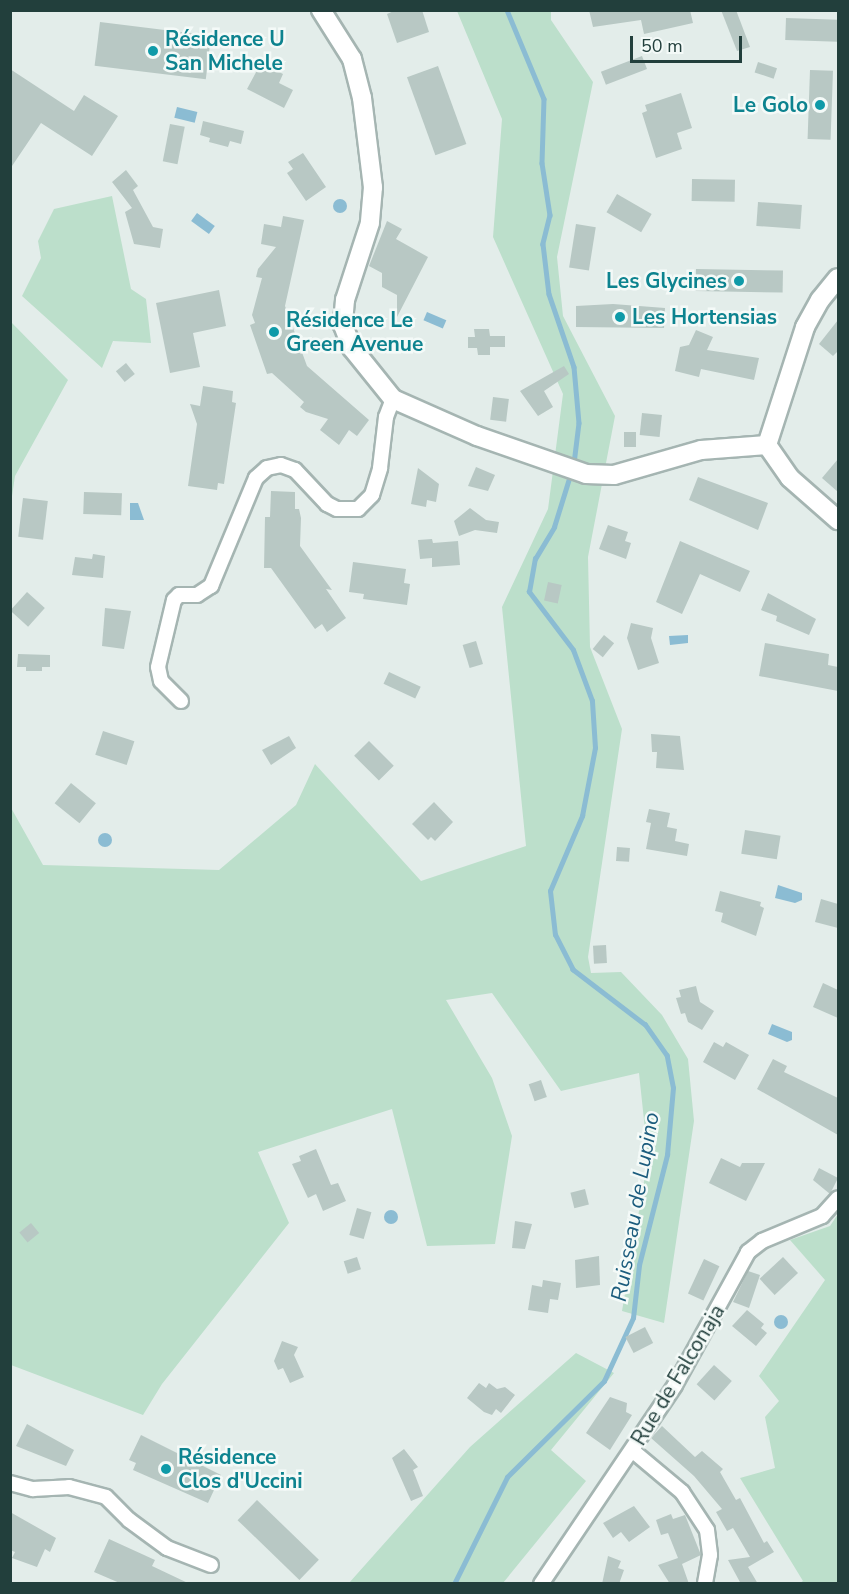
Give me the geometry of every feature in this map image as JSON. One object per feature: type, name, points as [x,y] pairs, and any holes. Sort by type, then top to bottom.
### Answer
[{"type":"main road","points":[[321,10],[352,59],[362,98],[373,187],[370,223],[345,300],[344,325],[352,348],[393,399],[477,436],[586,474],[614,475],[701,450],[767,445]]},
{"type":"main road","points":[[767,445],[805,327],[820,300],[838,278]]},
{"type":"main road","points":[[767,445],[790,478],[838,520]]},
{"type":"street","points":[[181,701],[161,681],[158,667],[174,600],[179,595],[197,595],[211,586],[256,478],[267,468],[281,465],[295,470],[327,504],[337,509],[358,509],[372,495],[381,468],[386,417],[393,399]]},
{"type":"street","name":"Rue de Falconaja","points":[[541,1584],[633,1451],[706,1333],[748,1252],[762,1242],[822,1216],[838,1198]]},
{"type":"street","points":[[633,1451],[682,1492],[707,1530],[711,1555],[705,1584]]},
{"type":"street","points":[[10,1483],[33,1489],[69,1487],[106,1497],[129,1520],[167,1548],[211,1565]]},
{"type":"green space","points":[[457,11],[551,11],[551,20],[593,82],[557,257],[563,316],[615,416],[588,557],[590,647],[622,729],[588,957],[591,973],[621,972],[662,1015],[688,1059],[694,1121],[664,1323],[622,1311],[648,1158],[639,1073],[561,1091],[492,993],[446,1000],[492,1078],[512,1136],[495,1244],[427,1246],[392,1109],[258,1152],[289,1223],[162,1384],[143,1415],[11,1365],[10,806],[43,865],[219,870],[296,805],[315,764],[421,881],[526,846],[502,607],[548,509],[563,394],[493,237],[502,119]]},
{"type":"green space","points":[[112,196],[131,289],[146,299],[151,343],[113,341],[102,368],[22,296],[41,258],[38,241],[54,209]]},
{"type":"green space","points":[[11,322],[68,380],[15,476],[11,503]]},
{"type":"green space","points":[[838,1214],[838,1583],[800,1583],[803,1581],[740,1478],[775,1468],[765,1417],[779,1401],[759,1376],[825,1280],[790,1240],[830,1226]]},
{"type":"green space","points":[[576,1353],[614,1373],[551,1450],[586,1481],[503,1583],[349,1583],[470,1447]]},
{"type":"water","points":[[177,107],[197,112],[195,123],[174,118]]},
{"type":"water","points":[[340,199],[345,201],[347,206],[345,211],[340,213],[335,211],[333,206],[335,201]]},
{"type":"water","points":[[197,213],[215,226],[209,234],[191,221]]},
{"type":"water","points":[[427,312],[446,320],[443,328],[423,320]]},
{"type":"water","points":[[130,503],[138,503],[144,520],[130,520]]},
{"type":"water","points":[[688,635],[688,643],[670,645],[669,636]]},
{"type":"water","points":[[105,833],[110,835],[112,840],[110,845],[105,847],[100,845],[98,840],[100,835]]},
{"type":"water","points":[[778,885],[802,893],[802,900],[795,903],[775,898]]},
{"type":"water","points":[[772,1024],[792,1032],[792,1040],[787,1042],[768,1034]]},
{"type":"water","points":[[388,1210],[394,1210],[398,1217],[394,1224],[388,1224],[384,1220],[384,1214]]},
{"type":"water","points":[[781,1315],[786,1317],[788,1322],[786,1327],[781,1329],[776,1327],[774,1322],[776,1317]]},
{"type":"building","points":[[396,10],[422,10],[429,32],[397,43],[387,14]]},
{"type":"building","points":[[589,10],[690,10],[693,23],[644,34],[641,20],[593,27]]},
{"type":"building","points":[[721,10],[736,10],[750,47],[737,51]]},
{"type":"building","points":[[786,18],[838,20],[837,42],[785,40]]},
{"type":"building","name":"Résidence U San Michele","points":[[100,22],[211,36],[206,79],[95,66]]},
{"type":"building","points":[[642,56],[647,69],[606,85],[601,72]]},
{"type":"building","points":[[758,62],[777,68],[774,79],[755,72]]},
{"type":"building","points":[[261,63],[283,74],[279,83],[293,90],[284,108],[247,89]]},
{"type":"building","points":[[438,66],[466,144],[435,155],[407,77]]},
{"type":"building","points":[[10,69],[74,111],[84,95],[118,116],[92,156],[41,123],[10,169]]},
{"type":"building","name":"Le Golo","points":[[810,70],[833,71],[831,140],[808,139]]},
{"type":"building","points":[[681,93],[692,128],[677,133],[682,149],[656,158],[642,113],[647,111],[645,105]]},
{"type":"building","points":[[203,121],[244,131],[241,144],[230,141],[228,147],[209,142],[210,138],[200,135]]},
{"type":"building","points":[[170,124],[185,127],[177,164],[163,161]]},
{"type":"building","points":[[303,153],[326,187],[306,201],[287,173],[293,169],[288,162]]},
{"type":"building","points":[[126,170],[138,186],[133,190],[153,227],[163,229],[160,248],[134,244],[125,212],[132,208],[112,182]]},
{"type":"building","points":[[692,179],[735,180],[735,202],[692,201]]},
{"type":"building","points":[[617,194],[652,214],[641,232],[606,212]]},
{"type":"building","points":[[758,202],[802,205],[800,229],[756,226]]},
{"type":"building","name":"Résidence Le Green Avenue","points":[[283,216],[304,220],[285,306],[307,366],[369,420],[357,436],[349,430],[339,445],[320,430],[328,419],[306,412],[300,407],[304,402],[272,373],[267,374],[250,325],[255,323],[252,315],[262,278],[256,277],[258,269],[276,247],[261,244],[264,224],[281,227]]},
{"type":"building","points":[[387,221],[402,229],[396,239],[428,257],[397,317],[397,295],[382,287],[382,273],[369,266]]},
{"type":"building","points":[[576,224],[596,227],[589,271],[569,267]]},
{"type":"building","name":"Les Glycines","points":[[696,269],[783,271],[783,293],[696,291]]},
{"type":"building","points":[[219,290],[226,326],[193,333],[200,367],[170,373],[156,303]]},
{"type":"building","name":"Les Hortensias","points":[[613,304],[665,308],[664,328],[576,327],[576,306]]},
{"type":"building","points":[[838,320],[838,351],[833,356],[819,344]]},
{"type":"building","points":[[474,329],[489,329],[490,336],[505,336],[505,347],[490,347],[490,355],[478,355],[477,348],[468,348],[468,337],[475,337]]},
{"type":"building","points":[[696,330],[713,337],[707,350],[759,358],[754,380],[701,369],[699,377],[675,371],[680,347],[689,345]]},
{"type":"building","points":[[126,363],[135,374],[125,382],[116,371]]},
{"type":"building","points":[[564,366],[569,374],[544,391],[553,407],[538,416],[520,391]]},
{"type":"building","points":[[203,386],[233,391],[232,402],[236,403],[224,484],[218,483],[217,490],[188,486],[197,424],[190,404],[200,406]]},
{"type":"building","points":[[493,397],[509,399],[506,422],[490,420]]},
{"type":"building","points":[[642,413],[662,415],[660,437],[640,435]]},
{"type":"building","points":[[624,432],[636,432],[636,447],[624,447]]},
{"type":"building","points":[[838,459],[838,492],[822,478]]},
{"type":"building","points":[[476,467],[495,475],[488,491],[468,486]]},
{"type":"building","points":[[418,468],[439,484],[436,502],[427,500],[426,507],[411,504]]},
{"type":"building","points":[[698,477],[768,503],[758,530],[689,500]]},
{"type":"building","points":[[271,491],[295,492],[295,509],[299,509],[301,518],[300,546],[332,590],[326,589],[346,618],[327,632],[322,624],[315,629],[271,568],[264,568],[265,517],[270,517]]},
{"type":"building","points":[[84,492],[122,493],[121,515],[83,514]]},
{"type":"building","points":[[23,498],[48,501],[43,540],[18,537]]},
{"type":"building","points":[[470,508],[486,520],[499,522],[497,533],[475,530],[459,536],[454,521]]},
{"type":"building","points":[[608,525],[628,532],[625,541],[631,543],[626,559],[599,549]]},
{"type":"building","points":[[432,539],[433,543],[458,541],[460,565],[432,567],[432,558],[420,559],[418,540]]},
{"type":"building","points":[[680,541],[750,571],[740,592],[700,574],[682,614],[656,602]]},
{"type":"building","points":[[93,554],[105,556],[103,578],[72,575],[75,557],[92,559]]},
{"type":"building","points":[[353,562],[406,569],[404,583],[410,584],[407,605],[363,599],[364,594],[349,592]]},
{"type":"building","points":[[548,582],[562,585],[558,603],[544,601]]},
{"type":"building","points":[[27,592],[45,608],[28,627],[10,611]]},
{"type":"building","points":[[768,593],[816,619],[809,635],[776,621],[777,616],[761,610]]},
{"type":"building","points":[[105,608],[131,611],[124,649],[102,646]]},
{"type":"building","points":[[631,623],[653,628],[651,638],[659,663],[638,670],[627,638]]},
{"type":"building","points":[[604,635],[614,643],[603,657],[593,649]]},
{"type":"building","points":[[476,641],[483,664],[470,668],[463,645]]},
{"type":"building","points":[[765,643],[829,654],[828,665],[838,667],[838,691],[759,676]]},
{"type":"building","points":[[18,654],[50,655],[50,667],[42,667],[42,671],[26,671],[26,667],[17,667]]},
{"type":"building","points":[[389,672],[421,687],[415,699],[384,684]]},
{"type":"building","points":[[103,731],[134,741],[127,765],[95,755]]},
{"type":"building","points":[[651,734],[680,736],[684,770],[656,768],[657,752],[652,752]]},
{"type":"building","points":[[289,736],[296,748],[271,765],[262,750]]},
{"type":"building","points":[[369,741],[394,766],[379,781],[354,756]]},
{"type":"building","points":[[71,783],[96,803],[80,823],[55,803]]},
{"type":"building","points":[[434,802],[453,822],[435,841],[431,837],[428,840],[412,824]]},
{"type":"building","points":[[649,809],[670,813],[667,827],[677,829],[675,841],[689,844],[687,856],[646,849],[651,823],[646,822]]},
{"type":"building","points":[[745,830],[781,836],[777,859],[741,854]]},
{"type":"building","points":[[617,847],[630,848],[629,862],[616,861]]},
{"type":"building","points":[[720,891],[761,902],[760,906],[764,908],[756,936],[721,922],[723,913],[715,911]]},
{"type":"building","points":[[821,899],[838,904],[838,928],[815,922]]},
{"type":"building","points":[[606,945],[607,963],[594,964],[593,946]]},
{"type":"building","points":[[823,983],[838,990],[838,1018],[813,1007]]},
{"type":"building","points":[[696,986],[700,1002],[714,1011],[702,1030],[688,1022],[685,1013],[681,1014],[676,998],[681,997],[679,990]]},
{"type":"building","points":[[714,1042],[723,1047],[726,1042],[749,1055],[735,1080],[703,1062]]},
{"type":"building","points":[[773,1059],[787,1066],[784,1072],[838,1098],[838,1135],[757,1089]]},
{"type":"building","points":[[541,1080],[547,1097],[535,1101],[529,1084]]},
{"type":"building","points":[[316,1149],[331,1185],[338,1183],[346,1201],[323,1211],[316,1194],[308,1198],[292,1164],[301,1161],[299,1156]]},
{"type":"building","points":[[721,1158],[740,1167],[742,1163],[765,1163],[746,1201],[709,1183]]},
{"type":"building","points":[[819,1168],[838,1178],[830,1194],[813,1180]]},
{"type":"building","points":[[585,1189],[589,1205],[574,1208],[570,1193]]},
{"type":"building","points":[[357,1208],[371,1212],[364,1239],[349,1235]]},
{"type":"building","points":[[515,1221],[532,1224],[525,1249],[512,1248]]},
{"type":"building","points":[[31,1223],[39,1233],[28,1243],[19,1232]]},
{"type":"building","points":[[599,1256],[600,1285],[576,1288],[575,1260]]},
{"type":"building","points":[[357,1257],[361,1269],[348,1274],[344,1261]]},
{"type":"building","points":[[783,1257],[798,1273],[775,1295],[760,1279]]},
{"type":"building","points":[[704,1259],[719,1266],[703,1301],[688,1293]]},
{"type":"building","points":[[748,1271],[760,1275],[749,1308],[733,1302]]},
{"type":"building","points":[[543,1280],[561,1283],[558,1300],[550,1299],[548,1313],[528,1310],[532,1285],[542,1287]]},
{"type":"building","points":[[747,1310],[764,1324],[761,1328],[767,1333],[756,1346],[732,1326]]},
{"type":"building","points":[[645,1327],[653,1343],[634,1353],[625,1337]]},
{"type":"building","points":[[282,1341],[298,1347],[294,1355],[304,1377],[290,1383],[283,1368],[278,1370],[274,1361]]},
{"type":"building","points":[[714,1365],[732,1381],[714,1400],[697,1384]]},
{"type":"building","points":[[479,1383],[486,1388],[489,1383],[497,1389],[505,1387],[515,1395],[501,1413],[496,1409],[492,1415],[484,1412],[467,1398]]},
{"type":"building","points":[[610,1397],[627,1403],[626,1412],[632,1415],[610,1450],[586,1433]]},
{"type":"building","points":[[27,1424],[74,1450],[66,1466],[16,1446]]},
{"type":"building","points":[[662,1426],[695,1457],[702,1451],[723,1469],[720,1472],[736,1500],[740,1498],[764,1543],[767,1541],[774,1552],[748,1567],[758,1584],[741,1584],[728,1560],[750,1557],[733,1528],[727,1531],[716,1512],[722,1509],[694,1476],[651,1438]]},
{"type":"building","name":"Résidence Clos d'Uccini","points":[[141,1435],[221,1475],[208,1503],[133,1470],[136,1463],[129,1460]]},
{"type":"building","points":[[404,1449],[418,1467],[413,1470],[423,1496],[411,1501],[392,1458]]},
{"type":"building","points":[[257,1500],[319,1560],[299,1580],[238,1520]]},
{"type":"building","points":[[634,1506],[650,1527],[629,1542],[621,1532],[613,1538],[603,1523]]},
{"type":"building","points":[[10,1512],[56,1538],[50,1552],[45,1549],[37,1567],[12,1558],[15,1552],[10,1550]]},
{"type":"building","points":[[671,1514],[673,1519],[685,1515],[701,1555],[682,1564],[689,1584],[670,1584],[658,1565],[678,1558],[668,1533],[661,1535],[656,1520]]},
{"type":"building","points":[[109,1539],[155,1560],[152,1566],[190,1584],[122,1584],[94,1572]]},
{"type":"building","points":[[608,1556],[621,1561],[618,1568],[624,1570],[619,1584],[602,1584]]},
{"type":"waterway","name":"Ruisseau de Lupino","points":[[507,10],[544,99],[542,163],[550,215],[543,244],[549,294],[574,367],[579,423],[574,464]]},
{"type":"waterway","name":"Ruisseau de Lupino","points":[[454,1584],[507,1477],[604,1381],[633,1318],[639,1265],[667,1155],[673,1088],[667,1056],[645,1025],[573,970],[555,935],[550,891],[582,816],[595,748],[592,701],[573,650],[529,592],[535,559],[554,527],[571,472]]},
{"type":"place","name":"Résidence U San Michele","points":[[153,51]]},
{"type":"place","name":"Le Golo","points":[[820,105]]},
{"type":"place","name":"Les Glycines","points":[[739,281]]},
{"type":"place","name":"Les Hortensias","points":[[620,317]]},
{"type":"place","name":"Résidence Le Green Avenue","points":[[274,332]]},
{"type":"place","name":"Résidence Clos d'Uccini","points":[[166,1469]]}]
